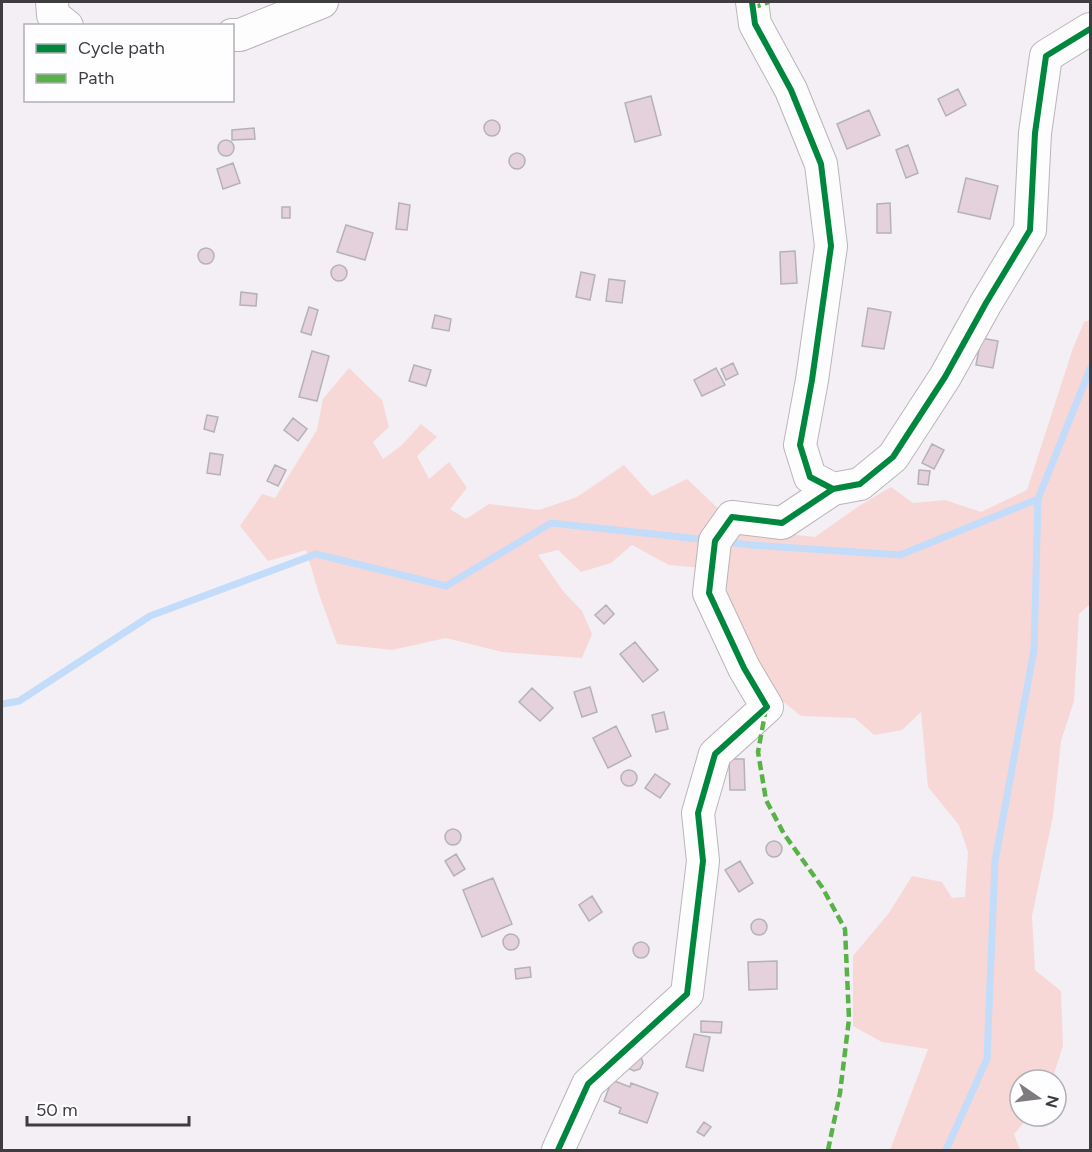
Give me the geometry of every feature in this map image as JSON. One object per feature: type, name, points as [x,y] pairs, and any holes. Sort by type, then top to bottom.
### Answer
[{"type":"street","points":[[52,2],[53,15],[64,24]]},
{"type":"street","points":[[234,35],[322,2]]},
{"type":"street","points":[[752,2],[755,24],[791,90],[821,164],[831,246],[812,380],[800,445],[810,477],[833,489]]},
{"type":"street","points":[[558,1150],[588,1084],[687,994],[703,861],[699,813],[715,754],[767,708],[744,668],[709,593],[715,541],[732,517],[782,523],[833,489],[860,484],[893,458],[945,377],[1030,230],[1035,133],[1046,56],[1090,29]]},
{"type":"shaded area","points":[[1090,320],[1090,604],[1079,614],[1074,701],[1061,741],[1053,816],[1032,916],[1035,970],[1061,991],[1063,1046],[1056,1068],[1008,1068],[1008,1128],[1019,1128],[1014,1134],[1020,1150],[890,1150],[928,1049],[882,1042],[853,1026],[853,956],[889,913],[912,876],[942,882],[952,898],[965,897],[968,852],[959,825],[928,787],[921,712],[902,730],[874,735],[855,718],[801,716],[770,691],[742,640],[720,567],[669,565],[632,545],[611,563],[581,572],[558,550],[538,555],[563,591],[582,611],[592,634],[582,658],[502,652],[446,638],[392,650],[337,644],[306,550],[268,561],[240,526],[262,494],[275,498],[317,430],[323,399],[349,368],[382,400],[389,427],[373,442],[383,459],[401,446],[421,424],[437,437],[417,456],[429,479],[449,462],[467,488],[450,509],[466,519],[489,504],[539,510],[577,497],[624,465],[652,496],[687,479],[725,515],[777,533],[815,537],[891,487],[913,503],[945,500],[981,512],[1027,490],[1073,348],[1084,322]]},
{"type":"building","points":[[958,89],[966,105],[946,116],[938,99]]},
{"type":"building","points":[[651,96],[661,135],[635,142],[625,103]]},
{"type":"building","points":[[869,110],[880,135],[847,149],[837,124]]},
{"type":"building","points":[[489,120],[495,120],[500,128],[498,134],[489,136],[484,131],[484,125]]},
{"type":"building","points":[[254,128],[255,139],[232,140],[232,130]]},
{"type":"building","points":[[223,140],[229,140],[234,148],[232,154],[223,156],[218,151],[218,145]]},
{"type":"building","points":[[908,145],[918,173],[906,178],[896,150]]},
{"type":"building","points":[[514,153],[520,153],[525,161],[523,167],[514,169],[509,164],[509,158]]},
{"type":"building","points":[[233,163],[240,183],[223,189],[217,169]]},
{"type":"building","points":[[966,178],[998,186],[990,219],[958,212]]},
{"type":"building","points":[[399,203],[410,205],[407,230],[396,229]]},
{"type":"building","points":[[890,203],[891,233],[877,233],[877,204]]},
{"type":"building","points":[[282,207],[290,207],[290,218],[282,218]]},
{"type":"building","points":[[346,225],[373,233],[365,260],[337,252]]},
{"type":"building","points":[[203,248],[209,248],[214,256],[212,262],[203,264],[198,259],[198,253]]},
{"type":"building","points":[[795,251],[797,283],[781,284],[780,252]]},
{"type":"building","points":[[336,265],[342,265],[347,273],[345,279],[336,281],[331,276],[331,270]]},
{"type":"building","points":[[581,272],[595,275],[590,300],[576,297]]},
{"type":"building","points":[[609,279],[625,281],[622,303],[606,301]]},
{"type":"building","points":[[241,292],[257,294],[256,306],[240,305]]},
{"type":"building","points":[[309,307],[318,310],[311,335],[301,332]]},
{"type":"building","points":[[868,308],[891,312],[884,349],[862,346]]},
{"type":"building","points":[[435,315],[451,319],[449,331],[432,328]]},
{"type":"building","points":[[981,338],[998,341],[993,368],[976,365]]},
{"type":"building","points":[[312,351],[329,356],[317,401],[299,397]]},
{"type":"building","points":[[733,363],[738,374],[726,380],[721,369]]},
{"type":"building","points":[[414,365],[431,370],[426,386],[409,381]]},
{"type":"building","points":[[716,368],[725,385],[702,396],[694,380]]},
{"type":"building","points":[[207,415],[218,417],[214,432],[204,429]]},
{"type":"building","points":[[293,418],[307,429],[298,441],[284,430]]},
{"type":"building","points":[[932,444],[944,450],[934,469],[922,463]]},
{"type":"building","points":[[210,453],[223,455],[220,475],[207,473]]},
{"type":"building","points":[[275,465],[286,470],[278,486],[267,481]]},
{"type":"building","points":[[919,470],[930,471],[928,485],[918,484]]},
{"type":"building","points":[[606,605],[614,614],[604,624],[595,615]]},
{"type":"building","points":[[635,642],[658,670],[643,682],[620,654]]},
{"type":"building","points":[[590,687],[597,712],[582,717],[574,692]]},
{"type":"building","points":[[532,688],[553,708],[540,721],[519,702]]},
{"type":"building","points":[[664,712],[668,729],[656,732],[652,715]]},
{"type":"building","points":[[616,726],[631,756],[608,768],[593,738]]},
{"type":"building","points":[[729,759],[744,759],[745,790],[730,790]]},
{"type":"building","points":[[626,770],[632,770],[637,778],[635,784],[626,786],[621,781],[621,775]]},
{"type":"building","points":[[655,774],[670,784],[660,798],[645,788]]},
{"type":"building","points":[[450,829],[456,829],[461,837],[459,843],[450,845],[445,840],[445,834]]},
{"type":"building","points":[[771,841],[777,841],[782,849],[780,855],[771,857],[766,852],[766,846]]},
{"type":"building","points":[[456,854],[465,869],[454,876],[445,861]]},
{"type":"building","points":[[740,861],[753,883],[739,892],[725,870]]},
{"type":"building","points":[[493,878],[512,924],[482,937],[463,890]]},
{"type":"building","points":[[592,896],[602,912],[589,921],[579,905]]},
{"type":"building","points":[[756,919],[762,919],[767,927],[765,933],[756,935],[751,930],[751,924]]},
{"type":"building","points":[[508,934],[514,934],[519,942],[517,948],[508,950],[503,945],[503,939]]},
{"type":"building","points":[[638,942],[644,942],[649,950],[647,956],[638,958],[633,953],[633,947]]},
{"type":"building","points":[[777,961],[777,989],[749,990],[748,962]]},
{"type":"building","points":[[530,967],[531,977],[516,979],[515,969]]},
{"type":"building","points":[[701,1021],[722,1022],[721,1033],[701,1032]]},
{"type":"building","points":[[694,1034],[710,1037],[703,1071],[686,1067]]},
{"type":"building","points":[[641,1057],[643,1063],[640,1069],[634,1071],[628,1068]]},
{"type":"building","points":[[612,1080],[630,1087],[631,1083],[658,1093],[647,1123],[619,1113],[621,1108],[604,1101]]},
{"type":"building","points":[[704,1122],[711,1127],[704,1136],[697,1132]]},
{"type":"waterway","points":[[946,1150],[987,1059],[995,861],[1034,650],[1038,499],[1090,369]]},
{"type":"waterway","points":[[725,542],[900,555],[1038,499]]},
{"type":"waterway","points":[[2,704],[19,701],[150,616],[316,554],[446,586],[551,523],[708,540]]},
{"type":"marked path","points":[[752,8],[769,2]]},
{"type":"marked path","points":[[766,708],[758,752],[766,800],[784,834],[822,887],[845,929],[849,1019],[840,1093],[828,1150]]},
{"type":"cycle path","points":[[752,2],[755,24],[791,90],[821,164],[831,246],[812,380],[800,445],[810,477],[833,489],[860,484],[893,457],[945,377],[1030,230],[1035,133],[1046,56],[1090,29]]},
{"type":"cycle path","points":[[558,1150],[588,1084],[687,994],[703,861],[698,813],[715,754],[767,707],[744,668],[709,593],[715,541],[732,517],[782,523],[833,489]]}]
